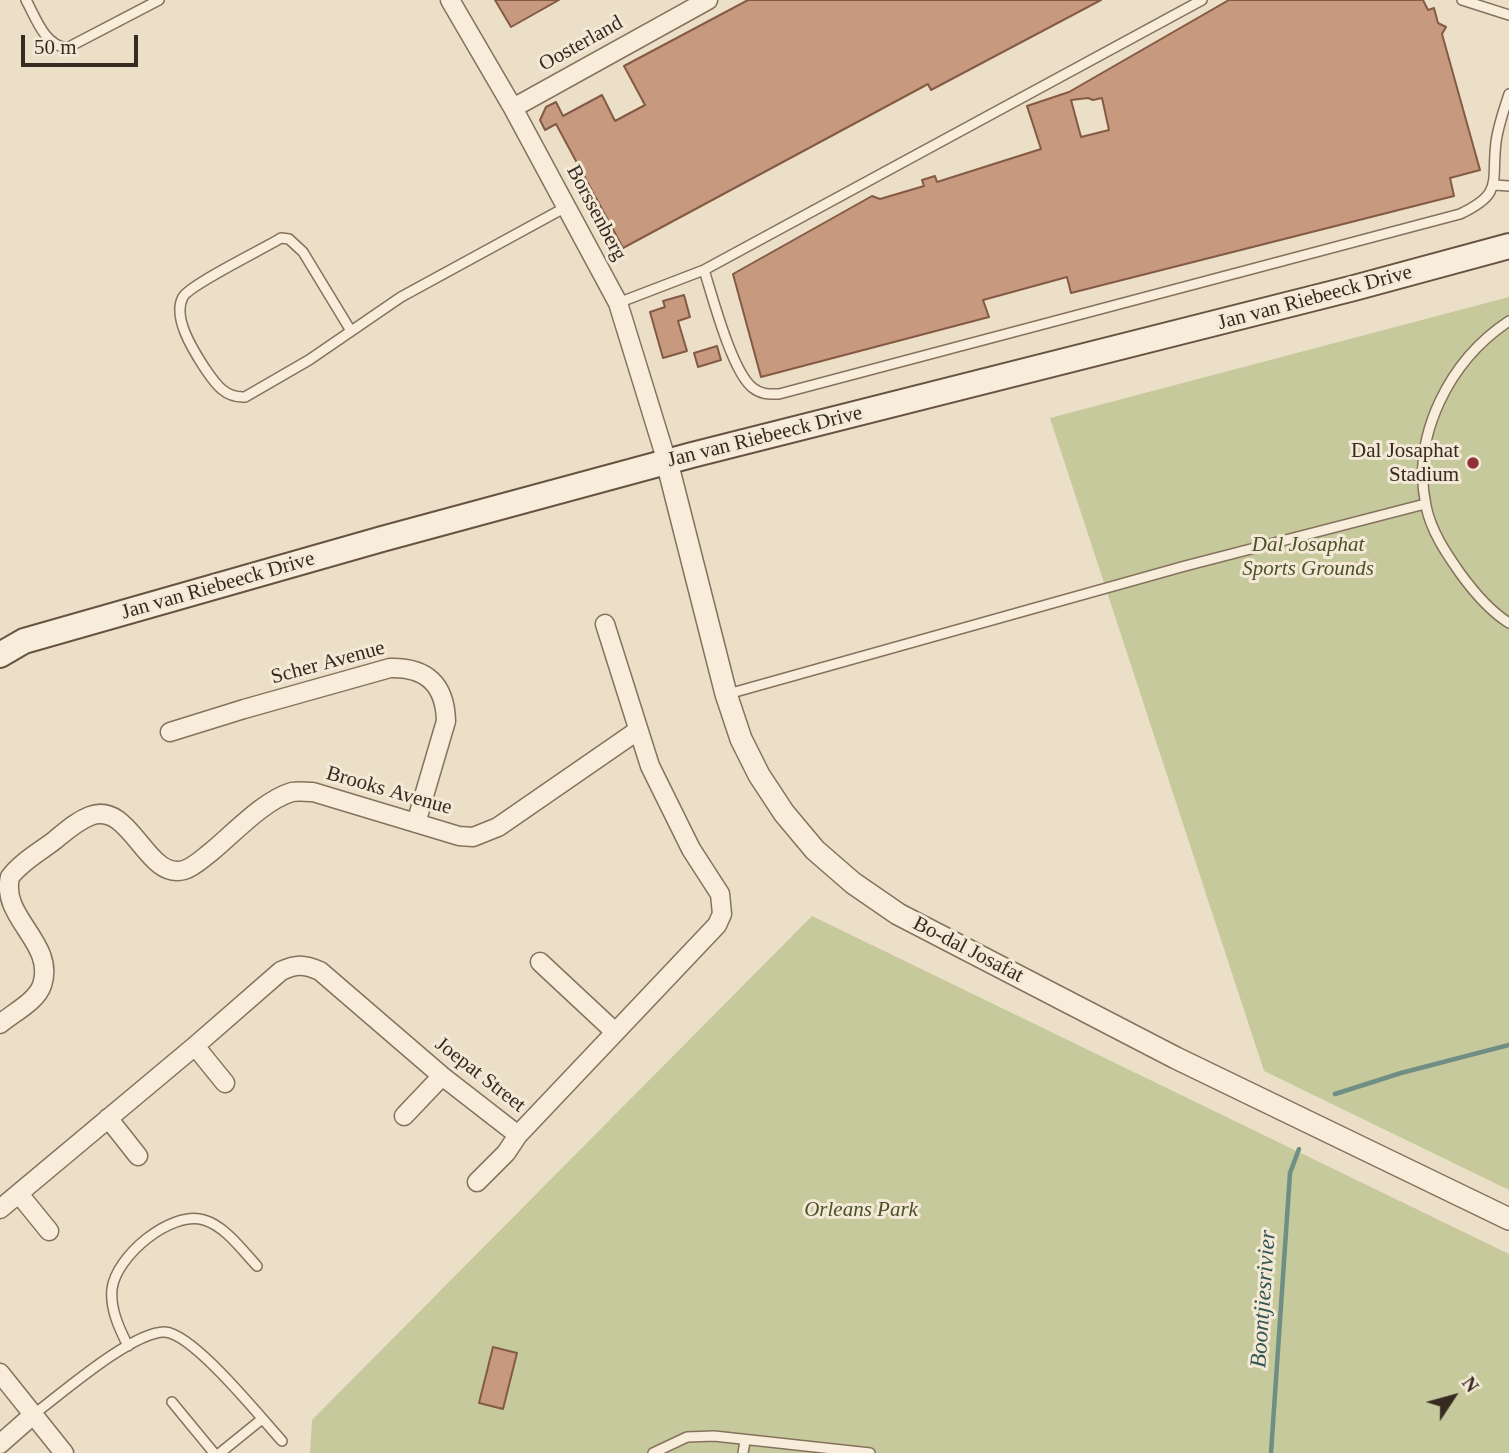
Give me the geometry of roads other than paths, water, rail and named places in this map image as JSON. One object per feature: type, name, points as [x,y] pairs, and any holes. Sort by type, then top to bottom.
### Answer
[{"type":"main road","name":"Jan van Riebeeck Drive","points":[[0,655],[12,641],[667,462],[1354,288],[1509,246]]},
{"type":"street","name":"Borssenberg","points":[[450,0],[513,108],[618,303],[667,462]]},
{"type":"street","name":"Oosterland","points":[[513,108],[708,0]]},
{"type":"street","name":"Bo-dal Josafat","points":[[667,462],[726,694],[741,739],[759,775],[784,813],[815,850],[853,883],[898,914],[1176,1058],[1509,1219]]},
{"type":"street","name":"Joepat Street","points":[[0,1209],[281,971],[293,965],[306,965],[320,971],[442,1076],[518,1135],[717,925],[722,914],[723,903],[715,884],[691,849],[664,796],[637,731],[605,624]]},
{"type":"street","name":"Scher Avenue","points":[[170,733],[390,668],[409,667],[424,673],[437,687],[446,704],[446,721],[416,823]]},
{"type":"street","name":"Brooks Avenue","points":[[0,1024],[34,998],[42,986],[44,973],[40,959],[7,915],[2,897],[5,884],[13,873],[90,816],[100,814],[123,824],[161,866],[173,871],[185,870],[199,862],[262,809],[293,792],[313,792],[459,836],[473,837],[487,833],[637,731]]},
{"type":"street","points":[[540,962],[615,1032]]},
{"type":"street","points":[[195,1046],[225,1083]]},
{"type":"street","points":[[404,1116],[442,1076]]},
{"type":"street","points":[[108,1118],[138,1156]]},
{"type":"street","points":[[477,1182],[506,1153],[518,1135]]},
{"type":"street","points":[[19,1194],[49,1231]]},
{"type":"street","points":[[0,1373],[64,1453]]},
{"type":"street","points":[[0,1444],[33,1415]]},
{"type":"lane","points":[[26,0],[48,38],[58,47],[67,48],[159,0]]},
{"type":"lane","points":[[618,303],[704,270],[1202,0]]},
{"type":"lane","points":[[1462,0],[1509,15]]},
{"type":"lane","points":[[704,270],[738,370],[754,389],[764,395],[779,394],[1460,214],[1478,206],[1495,186],[1496,145],[1509,94]]},
{"type":"lane","points":[[1495,186],[1509,186]]},
{"type":"lane","points":[[351,331],[303,252],[289,239],[281,239],[187,291],[180,308],[188,343],[214,382],[227,395],[245,397],[309,360],[401,297],[566,207]]},
{"type":"lane","points":[[1509,321],[1478,345],[1448,385],[1434,415],[1423,462],[1426,504],[1443,548],[1469,586],[1500,617],[1509,622]]},
{"type":"lane","points":[[726,694],[1173,569],[1426,504]]},
{"type":"lane","points":[[128,1346],[114,1308],[112,1290],[116,1274],[124,1260],[160,1230],[177,1221],[194,1218],[207,1221],[221,1229],[257,1266]]},
{"type":"lane","points":[[33,1415],[128,1346],[152,1334],[167,1332],[181,1338],[221,1373],[282,1441]]},
{"type":"lane","points":[[172,1402],[214,1453]]},
{"type":"lane","points":[[220,1453],[262,1419]]},
{"type":"lane","points":[[653,1453],[687,1437],[714,1436],[870,1453]]},
{"type":"lane","points":[[743,1453],[745,1441]]},
{"type":"waterway","name":"Boontjiesrivier","points":[[1335,1094],[1401,1073],[1509,1045]]},
{"type":"waterway","name":"Boontjiesrivier","points":[[1271,1453],[1290,1173],[1299,1149]]},
{"type":"place","name":"Dal Josaphat Stadium","points":[[1473,463]]},
{"type":"park label","name":"Dal Josaphat Sports Grounds","points":[[1308,557]]},
{"type":"park label","name":"Orleans Park","points":[[861,1210]]}]
